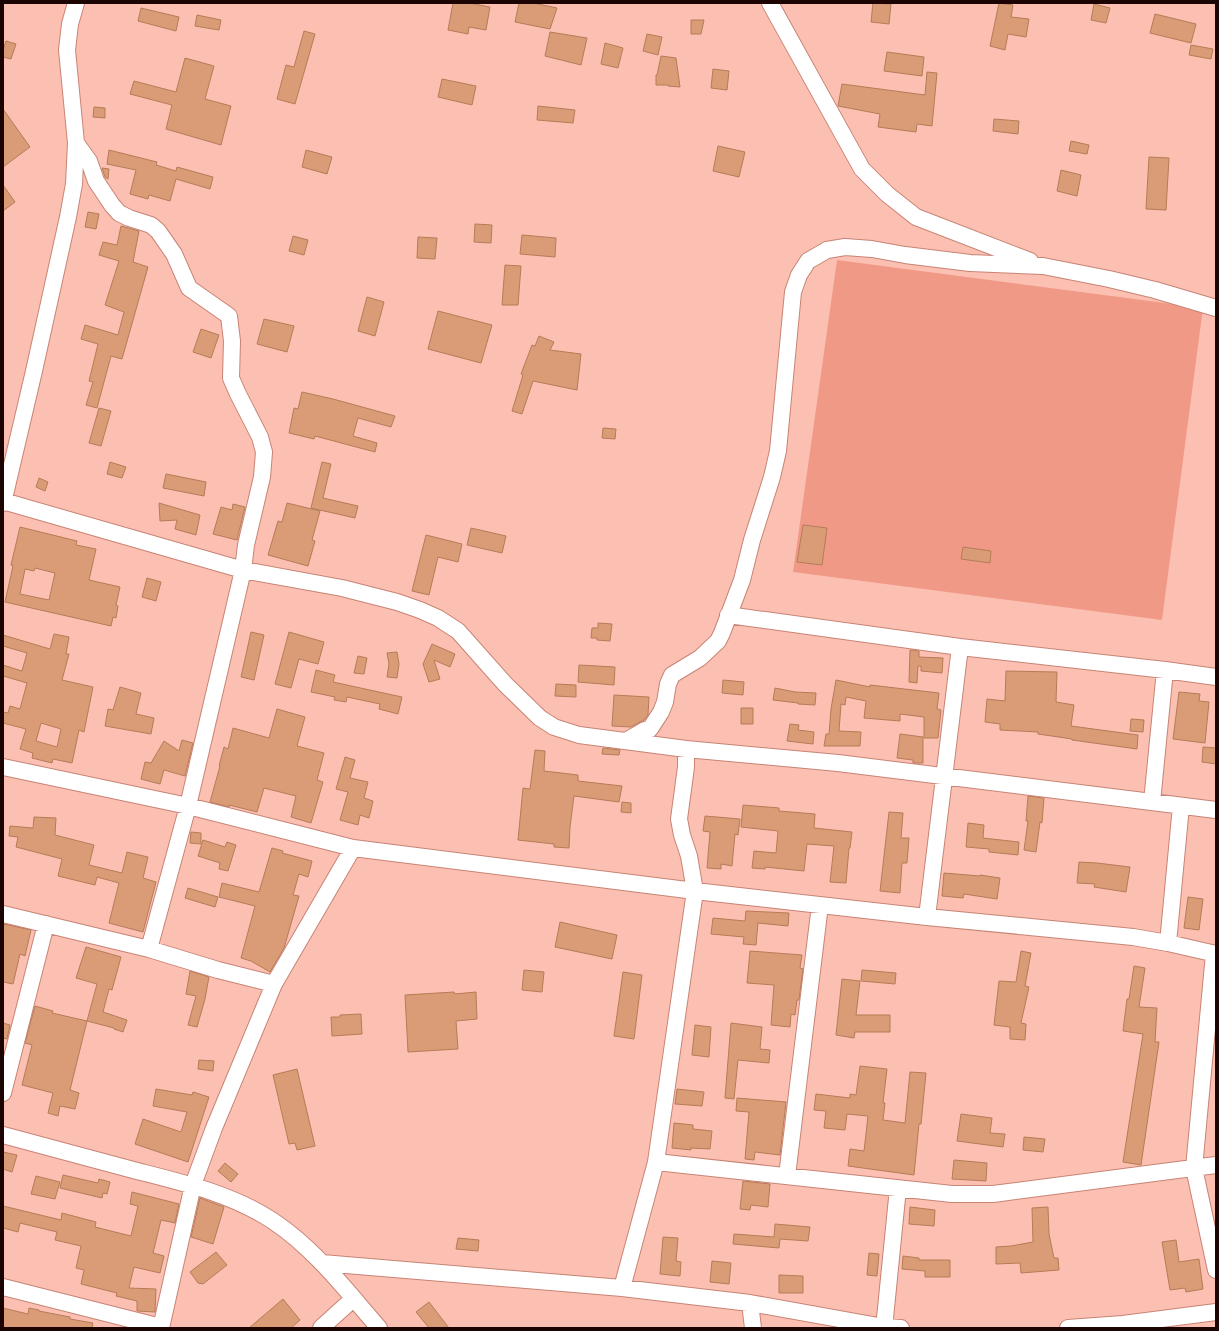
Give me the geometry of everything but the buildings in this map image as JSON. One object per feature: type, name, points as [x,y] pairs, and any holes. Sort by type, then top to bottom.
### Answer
[{"type":"street","points":[[76,3],[70,24],[67,50],[76,143],[74,184],[34,371],[3,502],[243,570],[342,588],[397,602],[420,610],[458,631],[505,684],[540,718],[554,727],[579,735],[626,742],[838,763],[1216,810]]},
{"type":"street","points":[[770,3],[862,169],[887,194],[916,217],[1042,266]]},
{"type":"street","points":[[76,143],[89,161],[96,181],[115,209],[124,216],[151,225],[158,231],[174,254],[189,288],[229,316],[232,341],[231,378],[260,437],[264,452],[262,477],[246,545],[243,570],[188,806],[149,949]]},
{"type":"street","points":[[626,742],[645,730],[650,729],[663,707],[668,684],[672,676],[693,663],[718,641],[742,580],[752,540],[772,477],[778,451],[793,292],[799,275],[808,262],[827,250],[845,247],[872,248],[905,255],[970,263],[1042,266],[1109,279],[1155,290],[1216,308]]},
{"type":"street","points":[[728,615],[960,647],[1216,677]]},
{"type":"street","points":[[927,917],[960,647]]},
{"type":"street","points":[[1152,802],[1165,670]]},
{"type":"street","points":[[622,1288],[656,1162],[695,891],[679,819],[686,767],[686,748]]},
{"type":"street","points":[[3,767],[188,806],[353,848],[695,891],[927,917],[1133,937],[1168,943],[1215,954],[1194,1168],[1216,1270]]},
{"type":"street","points":[[1168,943],[1181,806]]},
{"type":"street","points":[[3,1287],[161,1327],[193,1185],[214,1128],[274,984],[353,848]]},
{"type":"street","points":[[787,1176],[820,905]]},
{"type":"street","points":[[3,914],[149,949],[218,970],[274,984]]},
{"type":"street","points":[[3,1093],[46,924]]},
{"type":"street","points":[[3,1135],[193,1185],[239,1202],[289,1233],[322,1263],[379,1328]]},
{"type":"street","points":[[656,1162],[952,1194],[993,1194],[1216,1165]]},
{"type":"street","points":[[884,1327],[898,1188]]},
{"type":"street","points":[[322,1263],[622,1288],[750,1303],[884,1327],[901,1328]]},
{"type":"street","points":[[321,1328],[353,1299]]},
{"type":"street","points":[[750,1303],[753,1328]]},
{"type":"street","points":[[1068,1328],[1123,1326],[1216,1312]]},
{"type":"shaded area","points":[[837,260],[1203,308],[1162,620],[793,572]]}]
